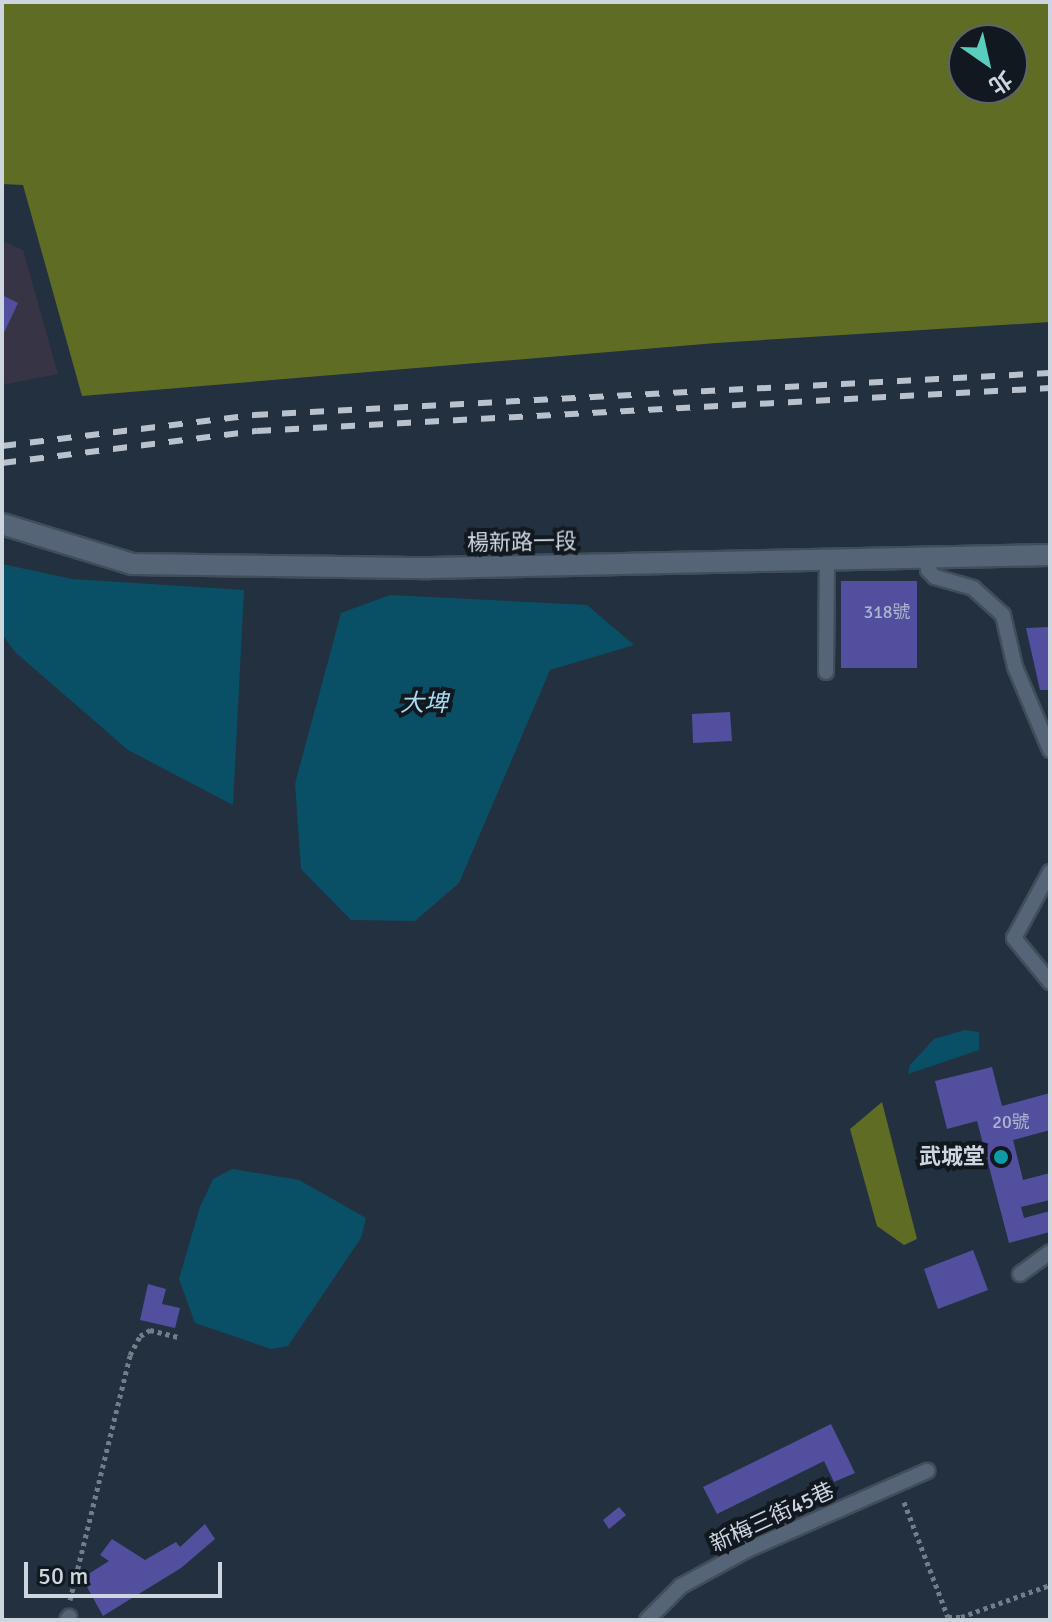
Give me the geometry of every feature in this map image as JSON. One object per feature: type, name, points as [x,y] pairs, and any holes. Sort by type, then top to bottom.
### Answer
[{"type":"main road","name":"楊新路一段","points":[[2,524],[132,564],[430,568],[1050,555]]},
{"type":"lane","points":[[927,556],[928,570],[935,577],[973,588],[1003,615],[1015,667],[1050,750]]},
{"type":"lane","points":[[826,672],[827,558]]},
{"type":"lane","points":[[1050,872],[1014,938],[1050,982]]},
{"type":"lane","points":[[1020,1274],[1050,1252]]},
{"type":"lane","name":"新梅三街45巷","points":[[647,1620],[681,1586],[747,1550],[927,1471]]},
{"type":"path","points":[[68,1618],[71,1588],[130,1355],[140,1336],[150,1330],[179,1337]]},
{"type":"path","points":[[898,1484],[948,1617],[961,1617],[1050,1585]]},
{"type":"shaded area","points":[[2,241],[23,250],[58,374],[2,385]]},
{"type":"green space","points":[[2,2],[1050,2],[1050,322],[716,343],[82,396],[23,185],[2,184]]},
{"type":"green space","points":[[882,1102],[917,1239],[904,1245],[877,1226],[850,1129]]},
{"type":"water","points":[[2,564],[72,579],[244,590],[233,805],[128,750],[15,652],[2,634]]},
{"type":"water","name":"大埤","points":[[390,595],[587,605],[634,645],[550,670],[459,883],[415,921],[351,920],[301,869],[295,784],[341,613]]},
{"type":"water","points":[[965,1030],[979,1032],[979,1050],[908,1074],[910,1065],[934,1039]]},
{"type":"water","points":[[232,1169],[299,1180],[366,1218],[361,1238],[288,1346],[271,1349],[195,1323],[179,1279],[200,1207],[213,1179]]},
{"type":"building","points":[[2,295],[18,303],[2,337]]},
{"type":"building","points":[[841,581],[917,581],[917,668],[841,668]]},
{"type":"building","points":[[1050,627],[1050,690],[1040,690],[1026,628]]},
{"type":"building","points":[[730,712],[732,741],[693,743],[692,714]]},
{"type":"building","name":"武城堂","points":[[992,1067],[1002,1106],[1050,1093],[1050,1130],[1013,1140],[1023,1180],[1050,1173],[1050,1200],[1021,1207],[1024,1218],[1050,1211],[1050,1232],[1009,1243],[977,1121],[947,1129],[935,1081]]},
{"type":"building","points":[[973,1250],[988,1290],[938,1309],[924,1269]]},
{"type":"building","points":[[148,1284],[166,1289],[162,1304],[180,1308],[175,1328],[140,1320]]},
{"type":"building","points":[[831,1424],[855,1473],[834,1482],[824,1461],[717,1514],[703,1487]]},
{"type":"building","points":[[619,1507],[626,1515],[609,1529],[603,1520]]},
{"type":"building","points":[[205,1524],[215,1539],[181,1568],[103,1616],[82,1578],[109,1561],[100,1555],[112,1539],[145,1560],[176,1542],[180,1547]]},
{"type":"railway","points":[[2,446],[254,415],[1050,373]]},
{"type":"railway","points":[[2,463],[257,431],[1050,388]]},
{"type":"place","name":"武城堂","points":[[1001,1157]]}]
